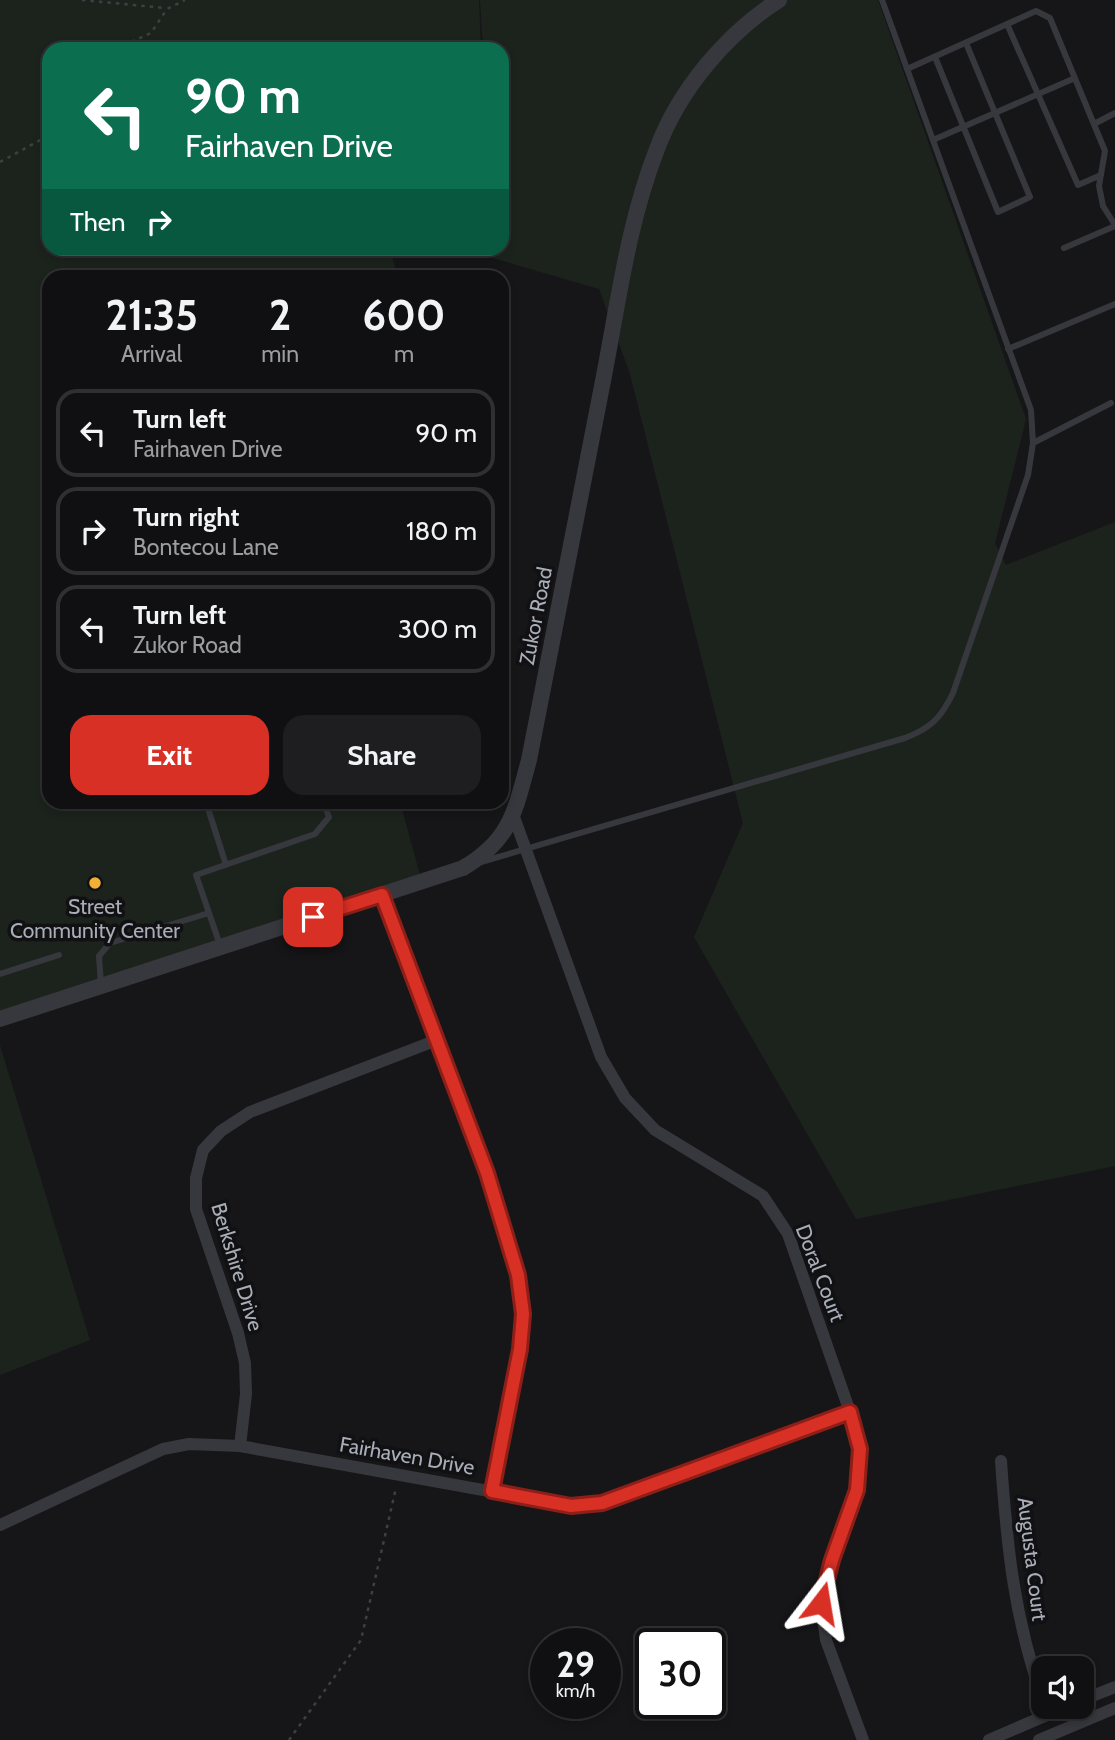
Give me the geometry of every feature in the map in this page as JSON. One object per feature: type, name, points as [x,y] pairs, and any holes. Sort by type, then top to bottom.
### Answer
[{"type":"street","name":"Zukor Road","points":[[0,1019],[463,868],[486,854],[514,817],[529,760],[619,300],[640,200],[657,148],[679,105],[707,66],[737,33],[779,0]]},
{"type":"street","name":"Doral Court","points":[[514,817],[601,1057],[625,1098],[655,1130],[763,1196],[788,1234],[850,1412],[860,1449],[857,1490],[832,1560],[821,1603],[826,1640],[863,1740]]},
{"type":"street","points":[[382,895],[487,1173],[518,1275],[523,1314],[520,1349],[492,1491]]},
{"type":"street","name":"Berkshire Drive","points":[[240,1446],[246,1394],[244,1363],[238,1333],[196,1209],[196,1178],[202,1150],[221,1131],[250,1112],[437,1040]]},
{"type":"street","name":"Fairhaven Drive","points":[[0,1525],[163,1449],[190,1444],[240,1446],[571,1506],[602,1503],[850,1412]]},
{"type":"street","name":"Augusta Court","points":[[1001,1461],[1007,1544],[1016,1614],[1031,1662]]},
{"type":"street","points":[[1094,1695],[1115,1686]]},
{"type":"street","points":[[989,1740],[1115,1707]]},
{"type":"street","points":[[1039,1740],[1052,1723]]},
{"type":"lane","points":[[463,868],[926,730],[942,716],[953,693],[1028,475],[1033,443],[1031,411],[882,0]]},
{"type":"lane","points":[[907,69],[1036,11],[1050,18],[1105,151],[1099,186],[1103,206],[1115,225],[1064,248]]},
{"type":"lane","points":[[1007,24],[1078,185],[1101,175]]},
{"type":"lane","points":[[935,57],[998,212],[1030,197],[965,43]]},
{"type":"lane","points":[[933,140],[1075,78]]},
{"type":"lane","points":[[1094,124],[1115,113]]},
{"type":"lane","points":[[1008,349],[1115,304]]},
{"type":"lane","points":[[1033,443],[1111,403]]},
{"type":"lane","points":[[208,809],[226,865]]},
{"type":"lane","points":[[221,947],[196,875],[315,835],[329,817],[326,809]]},
{"type":"lane","points":[[101,985],[99,957],[110,943],[209,913]]},
{"type":"lane","points":[[0,974],[59,955]]},
{"type":"path","points":[[82,0],[167,9]]},
{"type":"path","points":[[131,42],[151,33],[167,9],[186,0]]},
{"type":"path","points":[[0,162],[42,139]]},
{"type":"path","points":[[289,1740],[361,1640],[399,1474]]},
{"type":"shaded area","points":[[0,0],[479,0],[481,42],[42,42],[42,256],[392,256],[395,270],[42,270],[42,809],[402,809],[420,875],[0,1014]]},
{"type":"shaded area","points":[[480,0],[878,0],[1026,419],[995,543],[1006,565],[1115,522],[1115,1166],[856,1219],[694,937],[743,823],[630,374],[599,289],[486,256],[509,256],[509,42],[483,42]]},
{"type":"shaded area","points":[[0,1045],[90,1340],[0,1375]]},
{"type":"place","name":"Street Community Center","points":[[95,883]]},
{"type":"route","points":[[313,917],[382,895],[487,1173],[518,1275],[523,1314],[520,1349],[492,1491],[571,1506],[602,1503],[850,1412],[860,1449],[857,1490],[832,1560],[821,1603]]}]
